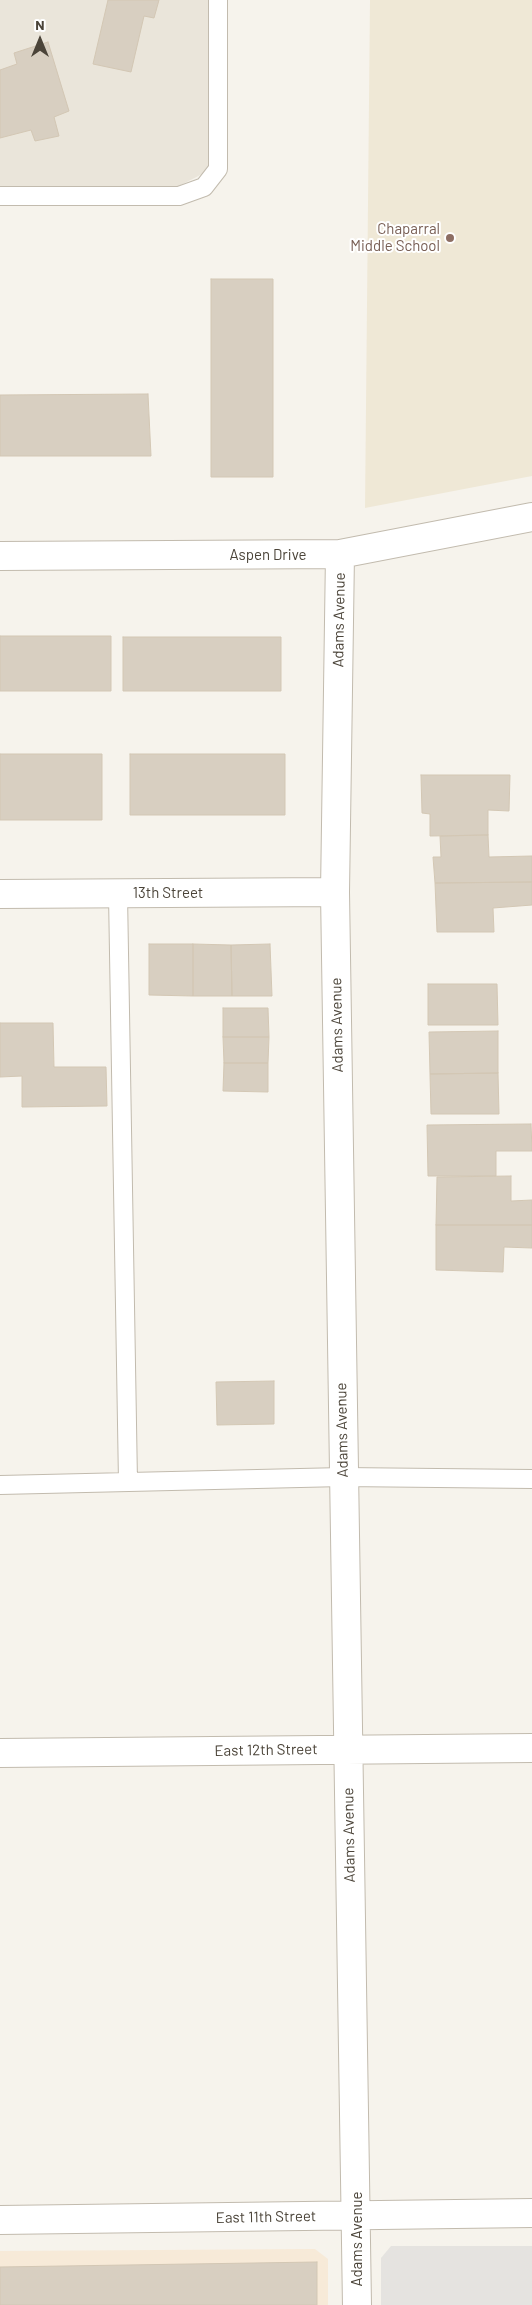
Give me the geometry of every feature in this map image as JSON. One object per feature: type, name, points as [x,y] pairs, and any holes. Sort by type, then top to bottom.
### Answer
[{"type":"street","name":"Aspen Drive","points":[[0,556],[340,554],[532,517]]},
{"type":"street","name":"Adams Avenue","points":[[340,554],[335,892],[357,2305]]},
{"type":"street","name":"13th Street","points":[[0,894],[335,892]]},
{"type":"street","name":"East 12th Street","points":[[0,1753],[532,1748]]},
{"type":"street","name":"East 11th Street","points":[[0,2220],[532,2213]]},
{"type":"lane","points":[[0,196],[179,196],[204,188],[218,169],[218,0]]},
{"type":"lane","points":[[118,894],[128,1482]]},
{"type":"lane","points":[[0,1484],[343,1477],[532,1479]]},
{"type":"shaded area","points":[[0,0],[208,0],[208,171],[177,187],[0,187]]},
{"type":"shaded area","name":"Chaparral Middle School","points":[[370,0],[532,0],[532,476],[365,508]]},
{"type":"shaded area","points":[[391,2246],[532,2246],[532,2305],[381,2305],[381,2258]]},
{"type":"shaded area","points":[[315,2249],[328,2259],[328,2305],[0,2305],[0,2251]]},
{"type":"building","points":[[108,0],[159,0],[154,18],[144,16],[131,72],[93,64]]},
{"type":"building","points":[[48,42],[69,111],[54,117],[59,136],[35,141],[31,130],[0,138],[0,70],[17,64],[14,53]]},
{"type":"building","points":[[211,279],[273,279],[273,477],[211,477]]},
{"type":"building","points":[[148,394],[151,456],[0,456],[0,395]]},
{"type":"building","points":[[0,636],[111,636],[111,691],[0,691]]},
{"type":"building","points":[[123,637],[281,637],[281,691],[123,691]]},
{"type":"building","points":[[0,754],[102,754],[102,820],[0,820]]},
{"type":"building","points":[[130,754],[285,754],[285,815],[130,815]]},
{"type":"building","points":[[421,775],[510,775],[509,811],[488,810],[488,835],[430,836],[430,814],[422,813]]},
{"type":"building","points":[[488,835],[489,857],[532,856],[532,882],[435,883],[433,857],[441,857],[440,836]]},
{"type":"building","points":[[532,882],[532,905],[493,908],[494,932],[437,932],[435,883]]},
{"type":"building","points":[[149,944],[193,944],[193,996],[149,995]]},
{"type":"building","points":[[193,944],[231,945],[232,996],[193,996]]},
{"type":"building","points":[[270,944],[272,996],[232,996],[231,945]]},
{"type":"building","points":[[428,984],[497,984],[498,1025],[428,1025]]},
{"type":"building","points":[[223,1008],[268,1008],[269,1037],[223,1037]]},
{"type":"building","points":[[0,1023],[53,1023],[54,1067],[106,1067],[107,1106],[22,1107],[22,1076],[0,1077]]},
{"type":"building","points":[[498,1031],[498,1073],[430,1074],[429,1032]]},
{"type":"building","points":[[223,1037],[269,1037],[268,1063],[224,1063]]},
{"type":"building","points":[[224,1063],[268,1063],[268,1092],[223,1091]]},
{"type":"building","points":[[498,1073],[499,1114],[431,1114],[430,1074]]},
{"type":"building","points":[[531,1124],[532,1151],[496,1151],[496,1176],[428,1176],[427,1125]]},
{"type":"building","points":[[511,1176],[511,1201],[532,1200],[532,1225],[436,1225],[437,1177]]},
{"type":"building","points":[[436,1225],[532,1225],[532,1248],[504,1247],[503,1272],[436,1270]]},
{"type":"building","points":[[274,1381],[274,1424],[217,1425],[216,1382]]},
{"type":"building","points":[[317,2262],[317,2305],[0,2305],[0,2267]]},
{"type":"place","name":"Chaparral Middle School","points":[[450,238]]}]
